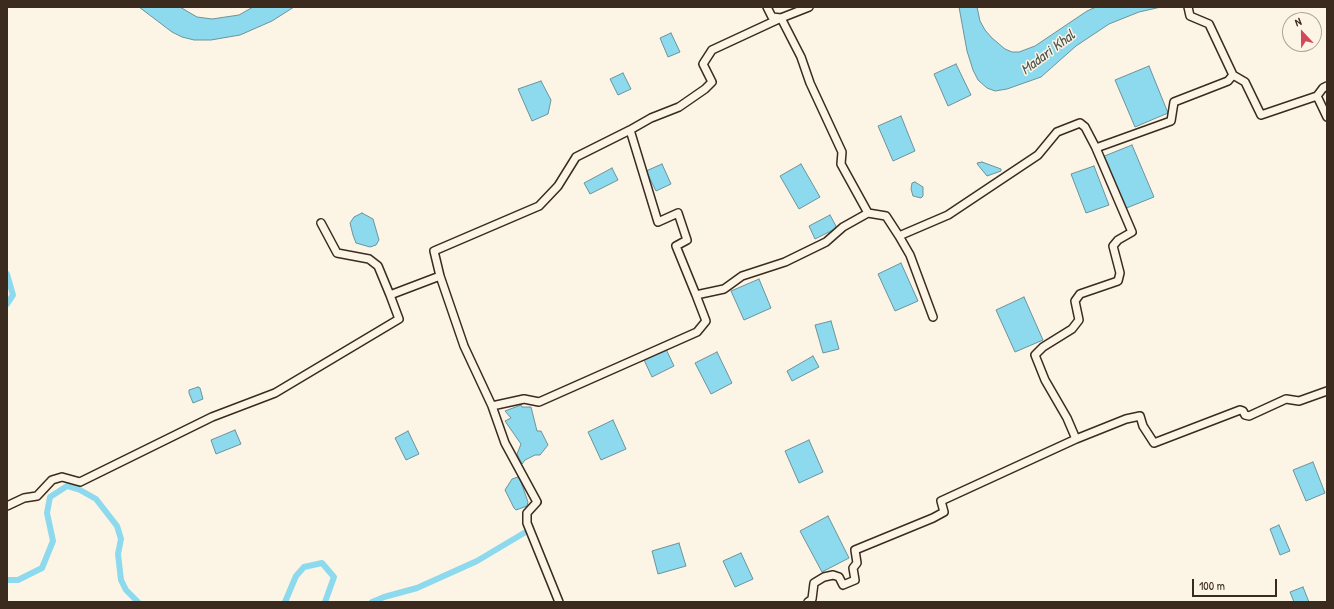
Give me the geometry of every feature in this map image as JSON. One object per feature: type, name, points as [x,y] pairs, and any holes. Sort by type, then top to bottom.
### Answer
[{"type":"street","points":[[767,7],[772,17],[781,18]]},
{"type":"street","points":[[559,602],[527,524],[527,513],[537,502],[505,443],[492,406],[464,346],[440,276],[434,251],[539,206],[558,186],[576,156],[630,130],[651,118],[679,107],[705,89],[712,82],[703,64],[712,50],[781,18],[809,7]]},
{"type":"street","points":[[1188,7],[1190,16],[1209,24],[1233,75],[1245,82],[1261,115],[1317,96],[1323,88],[1327,86]]},
{"type":"street","points":[[781,18],[801,57],[810,83],[842,152],[841,164],[868,213]]},
{"type":"street","points":[[1096,148],[1171,121],[1174,102],[1228,81],[1233,75]]},
{"type":"street","points":[[1317,96],[1327,117]]},
{"type":"street","points":[[899,236],[948,215],[1038,155],[1057,132],[1080,123],[1085,127],[1096,148],[1132,232],[1118,240],[1113,246],[1120,273],[1118,281],[1080,294],[1076,301],[1079,320],[1072,329],[1043,347],[1035,355],[1045,380],[1067,418],[1076,439]]},
{"type":"street","points":[[492,406],[524,399],[539,402],[697,332],[706,321],[676,246],[687,240],[678,212],[658,222],[650,202],[630,130]]},
{"type":"street","points":[[696,295],[724,289],[742,276],[799,256],[826,242],[843,227],[868,213],[886,216],[899,236],[910,255],[933,317]]},
{"type":"street","points":[[7,506],[24,498],[37,496],[52,480],[62,477],[80,482],[212,417],[275,393],[399,319],[378,266],[370,259],[337,253],[322,223]]},
{"type":"street","points":[[390,295],[440,276]]},
{"type":"street","points":[[808,602],[812,599],[814,583],[824,577],[833,575],[839,577],[843,585],[855,580],[853,568],[857,563],[855,550],[944,512],[941,501],[1076,439],[1126,419],[1140,416],[1143,426],[1154,443],[1240,410],[1243,411],[1245,415],[1249,416],[1286,399],[1299,401],[1327,391]]},
{"type":"water","points":[[139,7],[180,7],[197,17],[212,19],[239,15],[253,7],[294,7],[272,21],[240,35],[211,40],[194,40],[182,37],[172,32]]},
{"type":"water","name":"Madari Khal","points":[[959,7],[977,7],[980,21],[992,38],[1005,49],[1012,52],[1019,52],[1035,46],[1087,11],[1096,7],[1161,7],[1139,12],[1109,24],[1076,46],[1041,77],[1007,89],[995,91],[987,88],[978,80],[973,70],[967,51]]},
{"type":"water","points":[[671,33],[680,52],[668,57],[660,38]]},
{"type":"water","points":[[956,64],[971,95],[948,106],[934,74]]},
{"type":"water","points":[[1149,66],[1168,113],[1135,127],[1115,80]]},
{"type":"water","points":[[623,73],[631,89],[618,95],[610,79]]},
{"type":"water","points":[[541,81],[551,100],[548,114],[532,121],[518,89]]},
{"type":"water","points":[[901,116],[915,151],[893,161],[878,126]]},
{"type":"water","points":[[1132,145],[1154,197],[1124,209],[1102,157]]},
{"type":"water","points":[[982,162],[1001,169],[1001,171],[987,176],[977,163]]},
{"type":"water","points":[[662,164],[671,184],[656,191],[646,171]]},
{"type":"water","points":[[801,164],[820,197],[799,209],[780,176]]},
{"type":"water","points":[[1094,166],[1109,205],[1086,213],[1071,174]]},
{"type":"water","points":[[612,168],[618,180],[590,194],[584,183]]},
{"type":"water","points":[[915,182],[923,187],[923,196],[921,198],[913,196],[911,189],[912,183]]},
{"type":"water","points":[[362,213],[373,219],[379,240],[376,245],[370,247],[356,243],[350,223],[354,217]]},
{"type":"water","points":[[830,215],[837,228],[815,239],[809,226]]},
{"type":"water","points":[[901,263],[918,301],[895,311],[878,274]]},
{"type":"water","points":[[759,279],[771,308],[744,320],[731,291]]},
{"type":"water","points":[[1024,297],[1043,340],[1015,352],[996,310]]},
{"type":"water","points":[[831,321],[839,349],[823,353],[815,325]]},
{"type":"water","points":[[666,349],[674,366],[652,377],[644,360]]},
{"type":"water","points":[[717,352],[732,383],[711,394],[695,363]]},
{"type":"water","points":[[813,356],[819,367],[792,381],[787,371]]},
{"type":"water","points":[[198,387],[200,388],[203,399],[193,403],[189,390]]},
{"type":"water","points":[[521,405],[522,407],[531,407],[537,431],[541,431],[548,445],[540,455],[535,455],[525,460],[522,464],[517,454],[521,444],[505,421],[511,418],[505,411]]},
{"type":"water","points":[[613,420],[626,449],[601,460],[588,432]]},
{"type":"water","points":[[235,430],[241,444],[216,454],[211,440]]},
{"type":"water","points":[[408,431],[419,454],[406,460],[395,438]]},
{"type":"water","points":[[809,440],[823,472],[799,483],[785,451]]},
{"type":"water","points":[[1313,462],[1325,493],[1306,501],[1293,470]]},
{"type":"water","points":[[518,477],[528,502],[527,506],[516,510],[505,490],[512,479]]},
{"type":"water","points":[[828,516],[849,558],[822,572],[800,531]]},
{"type":"water","points":[[1279,525],[1290,551],[1280,555],[1270,529]]},
{"type":"water","points":[[679,543],[686,566],[658,574],[652,551]]},
{"type":"water","points":[[741,553],[753,579],[735,587],[723,561]]},
{"type":"water","points":[[1303,587],[1309,602],[1294,602],[1290,592]]},
{"type":"waterway","points":[[7,274],[13,295],[7,304]]},
{"type":"waterway","points":[[7,580],[18,580],[42,568],[53,541],[47,513],[50,497],[67,486],[80,490],[96,499],[117,526],[121,539],[118,554],[121,580],[126,590],[138,602]]},
{"type":"waterway","points":[[372,602],[384,597],[417,588],[477,561],[524,533]]},
{"type":"waterway","points":[[285,602],[296,576],[304,567],[322,563],[334,577],[325,602]]}]
